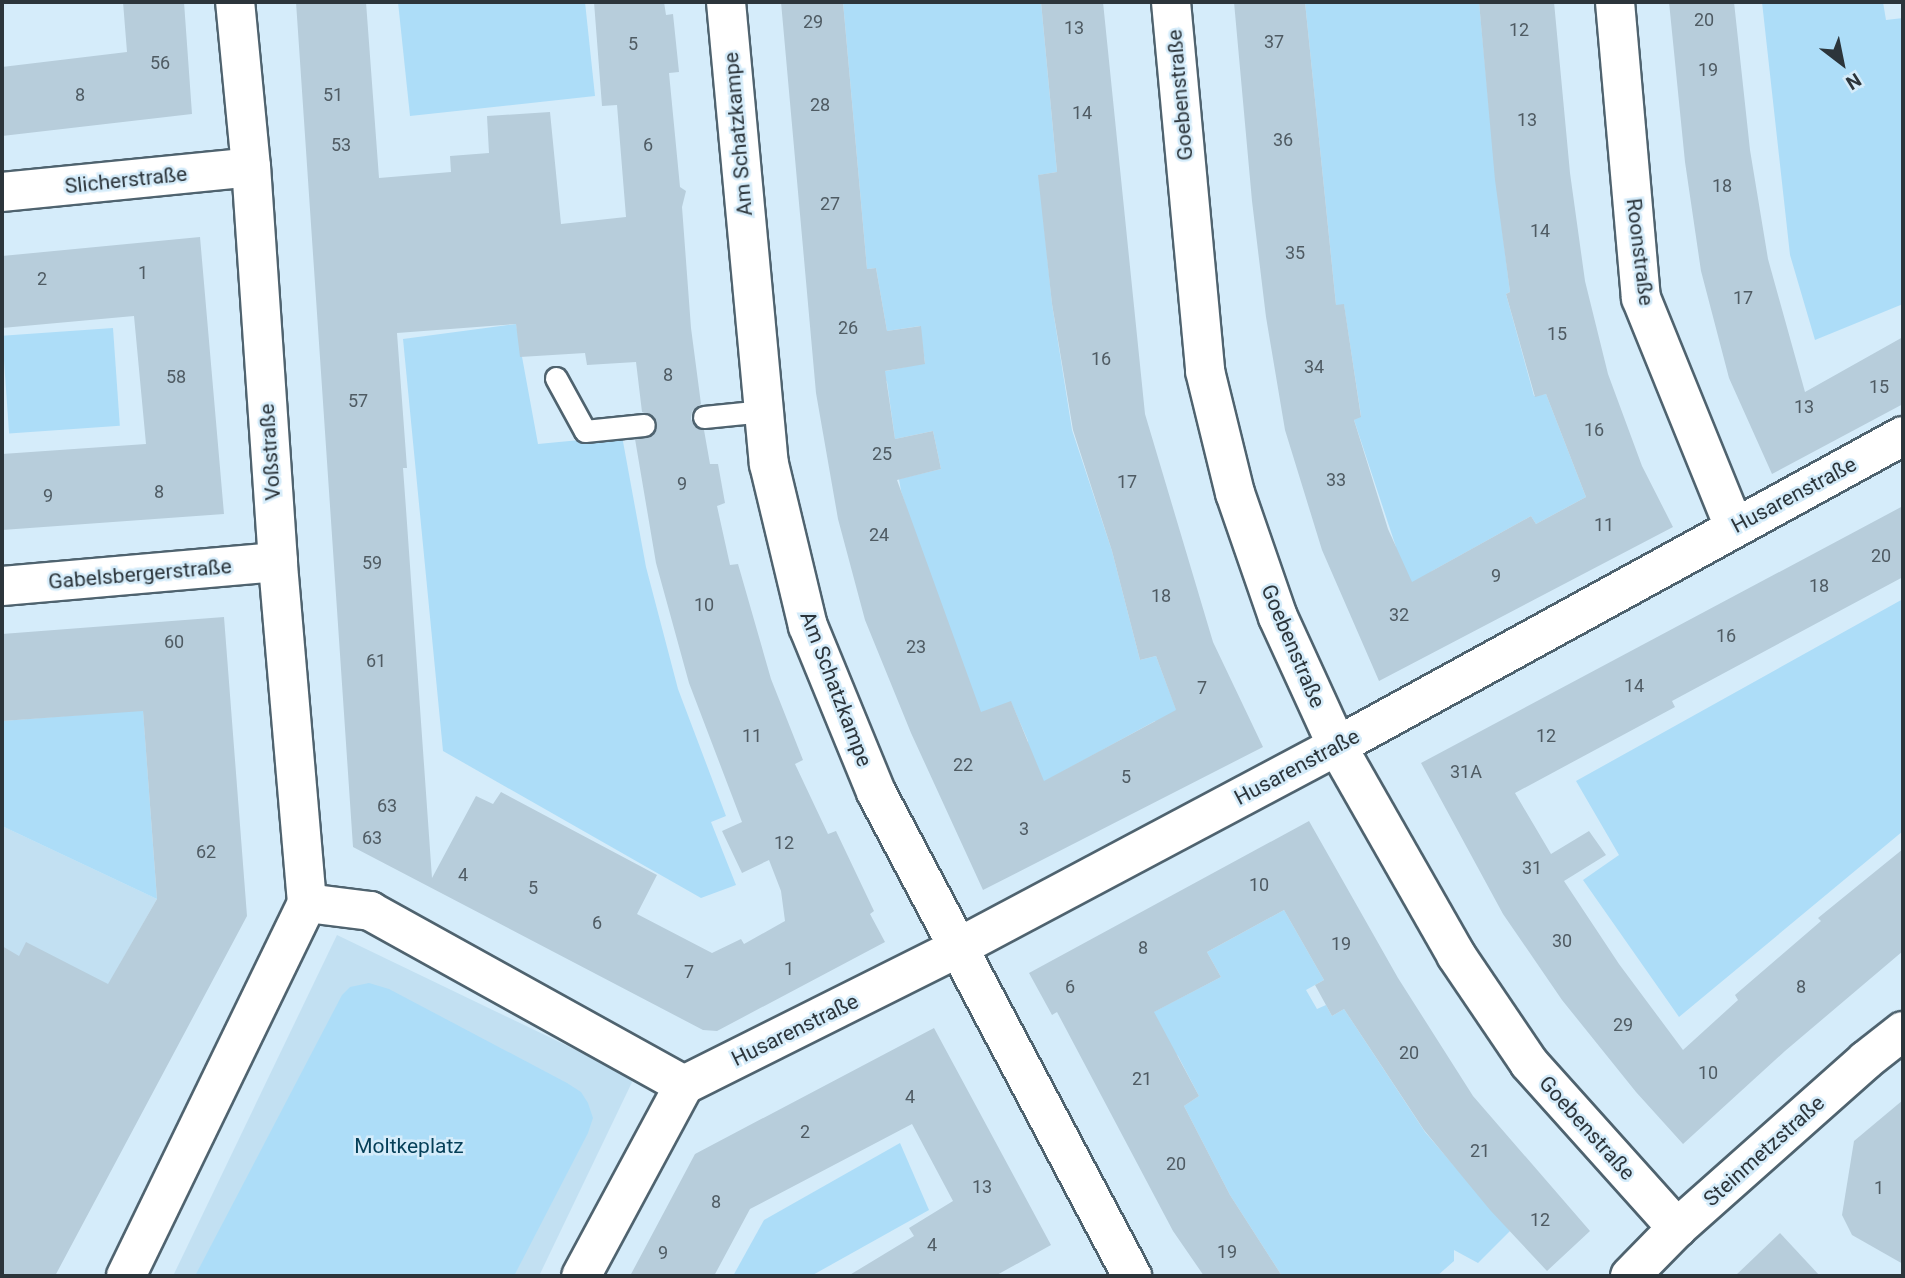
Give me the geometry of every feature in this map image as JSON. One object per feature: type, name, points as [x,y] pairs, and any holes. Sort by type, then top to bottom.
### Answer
[{"type":"street","name":"Voßstraße","points":[[235,2],[251,167],[278,562],[307,903]]},
{"type":"street","name":"Am Schatzkampe","points":[[726,2],[769,464],[808,626],[876,792],[1123,1274]]},
{"type":"street","name":"Goebenstraße","points":[[1171,2],[1205,371],[1235,493],[1278,617],[1336,746],[1456,955],[1529,1063],[1677,1228]]},
{"type":"street","name":"Roonstraße","points":[[1615,2],[1642,298],[1734,527]]},
{"type":"street","name":"Slicherstraße","points":[[2,192],[251,167]]},
{"type":"street","name":"Husarenstraße","points":[[684,1085],[957,948],[1336,746],[1903,436]]},
{"type":"street","name":"Gabelsbergerstraße","points":[[2,586],[278,562]]},
{"type":"street","points":[[125,1276],[307,903],[370,911],[684,1085],[581,1276]]},
{"type":"street","name":"Steinmetzstraße","points":[[1630,1276],[1677,1228],[1866,1060],[1903,1031]]},
{"type":"lane","points":[[556,378],[585,431],[644,425]]},
{"type":"lane","points":[[704,416],[764,411]]},
{"type":"shaded area","points":[[2,826],[157,899],[2,1171]]},
{"type":"shaded area","name":"Moltkeplatz","points":[[337,935],[634,1078],[539,1276],[173,1276]]},
{"type":"green space","points":[[398,2],[585,2],[595,96],[410,116]]},
{"type":"green space","points":[[843,2],[1041,2],[1057,172],[1039,175],[1052,304],[1072,430],[1112,551],[1140,660],[1156,656],[1180,720],[1155,721],[1029,790],[1028,741],[1011,702],[974,715],[901,491],[899,479],[941,469],[933,431],[895,439],[887,382],[881,372],[925,363],[920,326],[887,331],[876,268],[867,269]]},
{"type":"green space","points":[[1305,2],[1479,2],[1510,292],[1506,294],[1534,396],[1546,394],[1586,497],[1536,524],[1531,516],[1432,571],[1407,592],[1391,551],[1396,547],[1354,420],[1361,416],[1344,305],[1336,305]]},
{"type":"green space","points":[[1762,2],[1883,2],[1886,20],[1903,18],[1903,304],[1815,340],[1790,255]]},
{"type":"green space","points":[[516,324],[538,444],[622,436],[646,567],[678,689],[726,816],[711,822],[736,885],[701,898],[443,751],[403,339]]},
{"type":"green space","points":[[113,328],[120,426],[9,434],[2,336]]},
{"type":"green space","points":[[1903,599],[1903,831],[1679,1017],[1583,880],[1619,855],[1576,781]]},
{"type":"green space","points":[[143,710],[157,899],[2,826],[2,721]]},
{"type":"green space","points":[[1284,910],[1324,980],[1306,990],[1317,1009],[1326,1005],[1332,1016],[1344,1009],[1425,1132],[1510,1231],[1478,1263],[1454,1250],[1454,1261],[1437,1276],[1282,1276],[1230,1195],[1184,1106],[1199,1096],[1178,1056],[1138,1020],[1221,977],[1207,952]]},
{"type":"green space","name":"Moltkeplatz","points":[[369,983],[389,989],[567,1083],[581,1092],[588,1103],[593,1118],[588,1133],[514,1276],[195,1276],[342,995],[350,987]]},
{"type":"green space","points":[[900,1143],[929,1210],[811,1276],[733,1276],[764,1220]]},
{"type":"building","points":[[123,2],[184,2],[192,114],[2,136],[2,67],[127,52]]},
{"type":"building","points":[[296,2],[366,2],[379,178],[451,172],[450,156],[489,153],[487,116],[550,112],[561,224],[626,217],[617,105],[602,106],[594,2],[664,2],[666,15],[673,14],[679,72],[669,73],[680,187],[686,191],[682,207],[691,328],[701,404],[692,411],[691,419],[694,425],[704,430],[710,464],[718,464],[725,503],[717,506],[730,565],[738,564],[771,679],[803,760],[795,764],[828,834],[836,831],[874,911],[870,914],[885,942],[717,1031],[703,1030],[353,847]],"holes":[[[516,324],[520,357],[585,353],[587,365],[636,362],[642,412],[654,417],[657,424],[651,436],[635,439],[656,563],[689,683],[742,822],[722,831],[742,873],[769,860],[781,891],[785,921],[744,944],[741,939],[712,953],[637,914],[657,875],[501,792],[493,804],[476,796],[432,878],[403,468],[407,468],[397,333]]]},
{"type":"building","points":[[781,2],[843,2],[867,269],[876,268],[887,331],[921,326],[925,364],[885,371],[895,439],[933,431],[941,469],[897,480],[981,712],[1011,701],[1044,781],[1176,710],[1156,656],[1140,660],[1112,551],[1073,430],[1052,304],[1038,175],[1057,172],[1041,2],[1103,2],[1145,414],[1213,642],[1263,747],[983,890],[911,733],[865,620],[838,519],[816,393]]},
{"type":"building","points":[[1234,2],[1305,2],[1336,305],[1344,304],[1361,417],[1354,420],[1388,529],[1412,582],[1531,516],[1536,524],[1586,497],[1546,394],[1535,397],[1506,294],[1510,292],[1495,180],[1479,2],[1554,2],[1570,173],[1585,281],[1608,374],[1642,466],[1673,527],[1379,681],[1322,550],[1285,430],[1266,317],[1252,201]]},
{"type":"building","points":[[1669,2],[1734,2],[1750,150],[1768,259],[1805,392],[1903,337],[1903,404],[1772,474],[1729,378],[1701,271],[1685,162]]},
{"type":"building","points":[[200,237],[224,514],[2,530],[2,454],[146,444],[134,316],[2,328],[2,256]]},
{"type":"building","points":[[1903,506],[1903,577],[1672,701],[1675,707],[1515,793],[1551,854],[1589,831],[1606,855],[1564,881],[1619,964],[1683,1050],[1738,1000],[1735,995],[1821,921],[1818,918],[1903,849],[1903,951],[1785,1051],[1683,1144],[1636,1092],[1562,1000],[1503,914],[1421,763]]},
{"type":"building","points":[[224,617],[247,916],[55,1276],[2,1276],[2,946],[19,956],[26,942],[108,984],[157,899],[143,711],[2,721],[2,634]]},
{"type":"building","points":[[1309,821],[1398,978],[1473,1096],[1590,1231],[1547,1271],[1490,1210],[1424,1130],[1344,1009],[1332,1016],[1315,985],[1324,980],[1284,910],[1207,952],[1221,977],[1154,1012],[1199,1096],[1184,1106],[1230,1195],[1282,1276],[1204,1276],[1173,1231],[1057,1012],[1052,1015],[1029,973]]},
{"type":"building","points":[[934,1028],[1051,1245],[995,1276],[848,1276],[914,1236],[909,1228],[953,1201],[912,1124],[750,1209],[714,1276],[630,1276],[695,1154]]},
{"type":"building","points":[[1903,1100],[1903,1264],[1852,1235],[1842,1215],[1854,1141]]},
{"type":"building","points":[[1780,1233],[1820,1276],[1735,1276]]}]
